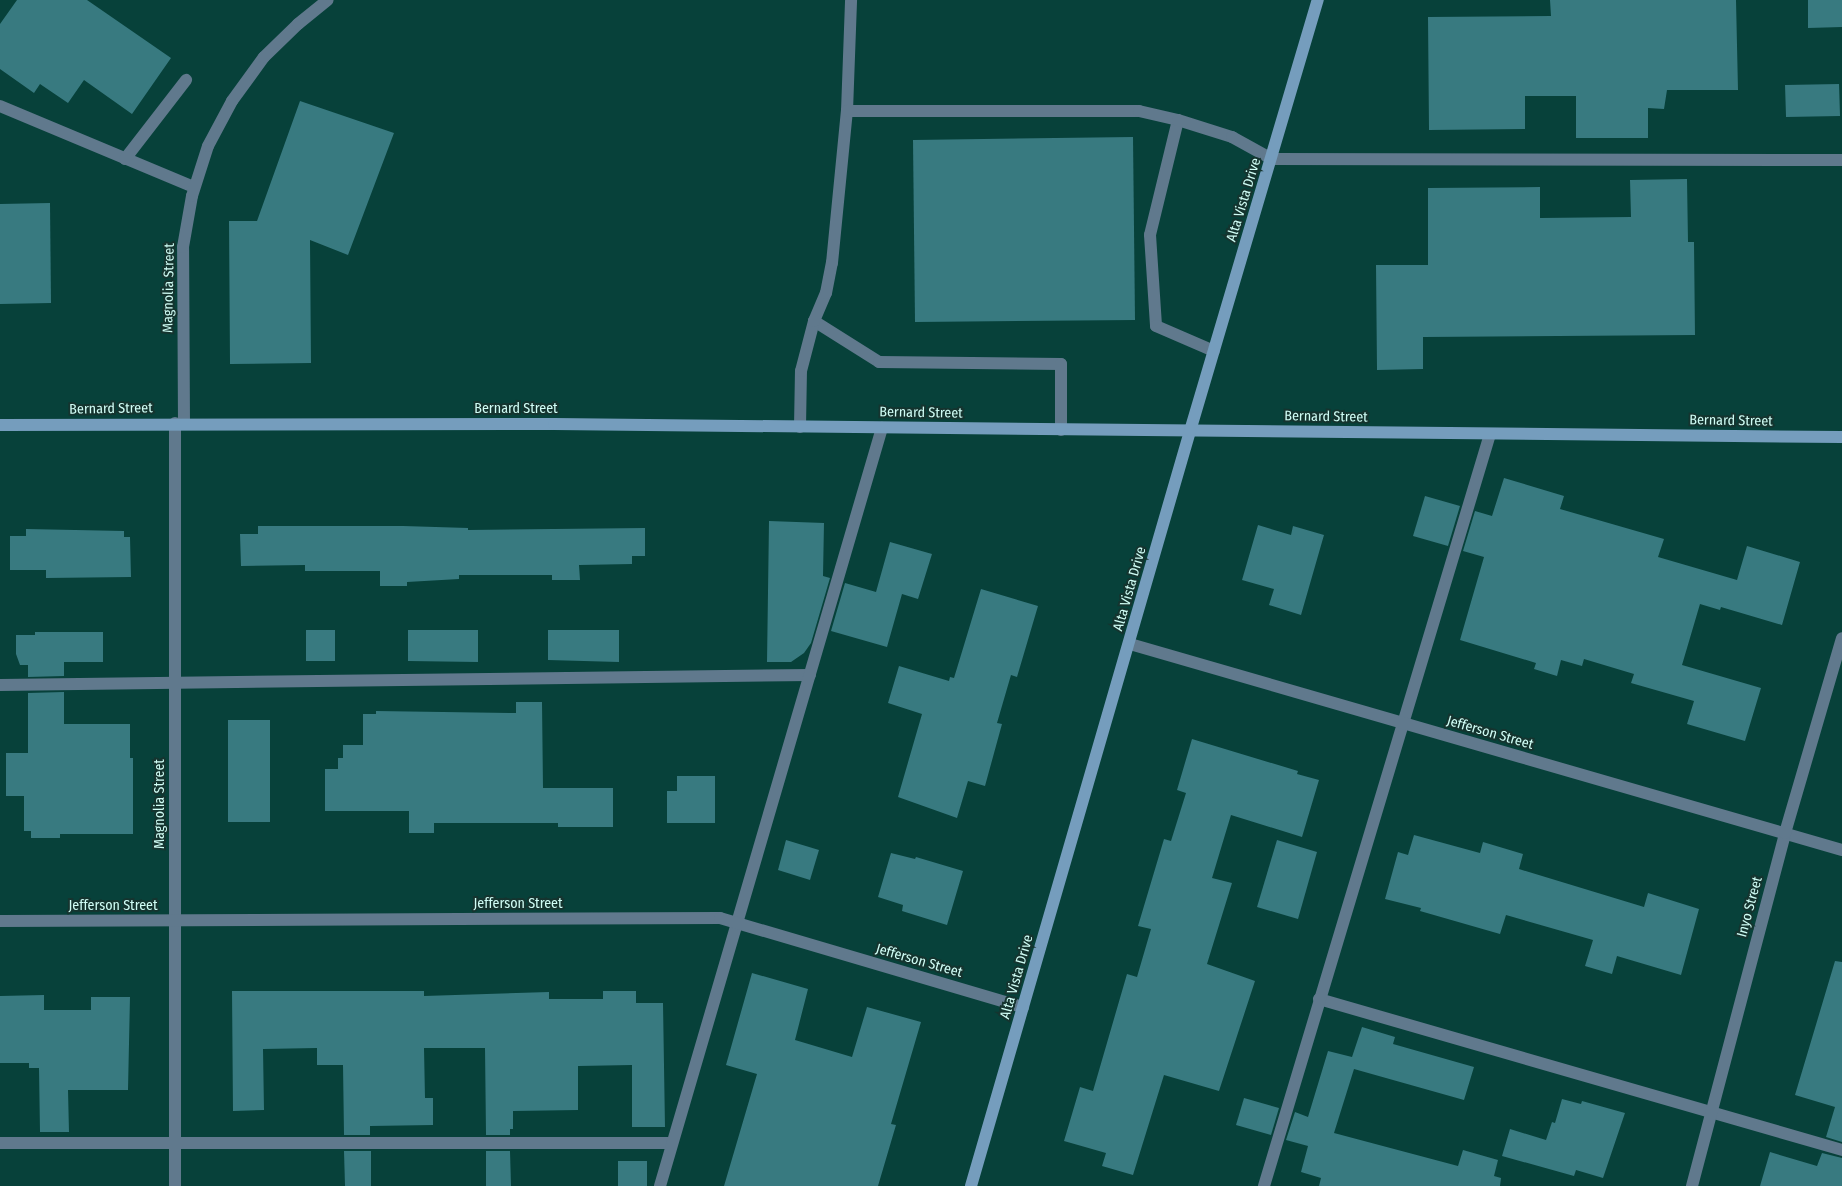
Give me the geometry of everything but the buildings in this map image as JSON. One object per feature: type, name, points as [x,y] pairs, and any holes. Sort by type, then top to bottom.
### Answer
[{"type":"street","name":"Magnolia Street","points":[[175,1186],[175,684],[183,247],[194,187],[208,146],[232,101],[264,57],[298,24],[328,0]]},
{"type":"street","points":[[800,427],[801,371],[814,321],[826,293],[832,263],[847,111],[851,0]]},
{"type":"street","name":"Alta Vista Drive","points":[[971,1186],[1130,644],[1190,431],[1318,0]]},
{"type":"street","points":[[126,159],[186,80]]},
{"type":"street","points":[[0,106],[194,187]]},
{"type":"street","points":[[847,111],[1139,111],[1178,120],[1232,137],[1272,159],[1842,160]]},
{"type":"street","points":[[1178,120],[1150,235],[1156,326],[1214,351]]},
{"type":"street","points":[[814,321],[879,362],[1061,364],[1061,430]]},
{"type":"street","name":"Bernard Street","points":[[0,425],[179,423],[800,427],[1842,437]]},
{"type":"street","points":[[660,1186],[882,428]]},
{"type":"street","points":[[1264,1186],[1490,434]]},
{"type":"street","name":"Inyo Street","points":[[1692,1186],[1785,833],[1842,638]]},
{"type":"street","name":"Jefferson Street","points":[[1130,644],[1842,850]]},
{"type":"street","points":[[0,685],[810,675]]},
{"type":"street","name":"Jefferson Street","points":[[0,921],[720,918],[1023,1007]]},
{"type":"street","points":[[1319,999],[1842,1150]]},
{"type":"street","points":[[0,1143],[672,1143]]}]
